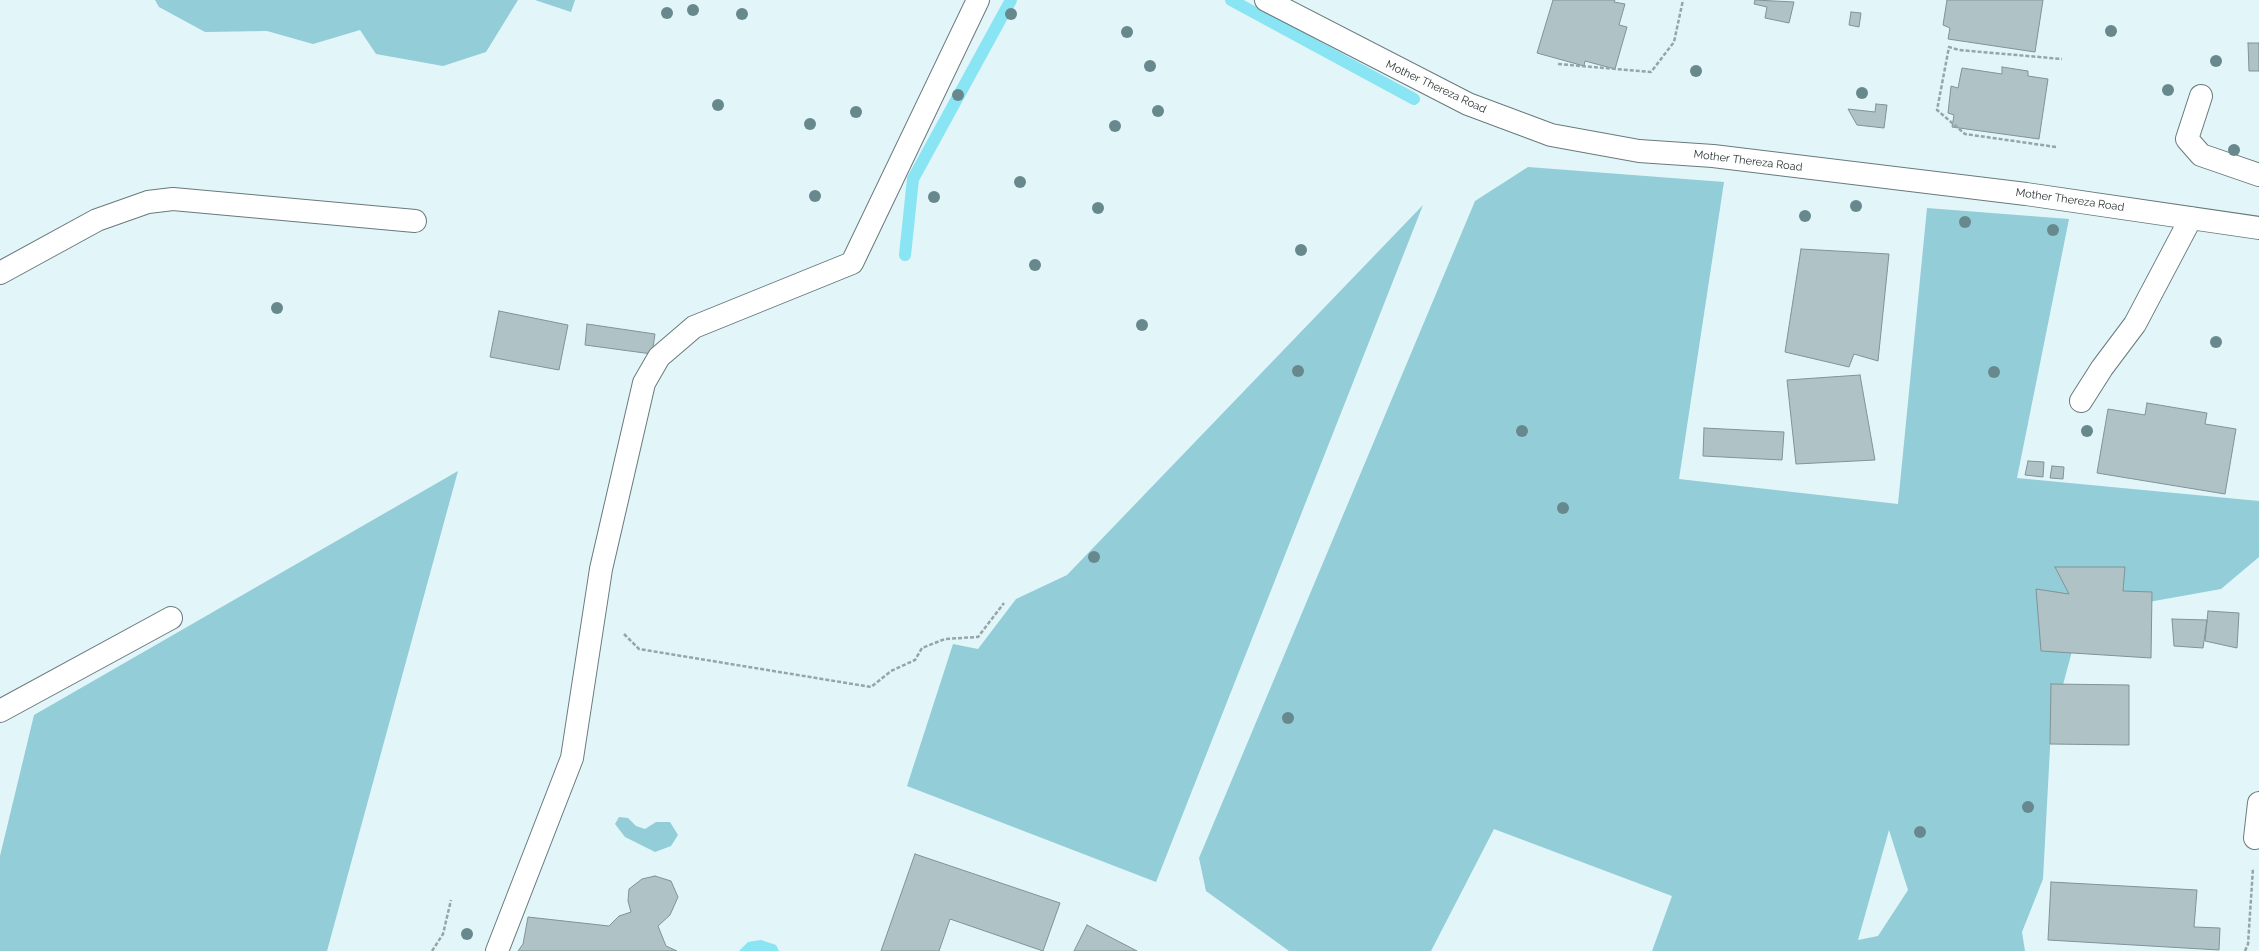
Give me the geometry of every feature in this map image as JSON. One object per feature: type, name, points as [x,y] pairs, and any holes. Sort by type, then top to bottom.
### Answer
[{"type":"street","points":[[497,951],[572,758],[601,569],[644,382],[659,357],[694,327],[852,263],[978,0]]},
{"type":"street","name":"Mother Thereza Road","points":[[1266,0],[1468,104],[1551,135],[1639,151],[1713,156],[2026,194],[2259,228]]},
{"type":"street","points":[[2201,96],[2187,139],[2201,155],[2259,175]]},
{"type":"street","points":[[0,273],[97,220],[148,202],[173,199],[414,221]]},
{"type":"street","points":[[2081,401],[2102,368],[2135,324],[2191,218]]},
{"type":"street","points":[[0,711],[171,618]]},
{"type":"street","points":[[2255,838],[2259,803]]},
{"type":"path","points":[[1558,64],[1652,72],[1674,42],[1683,0]]},
{"type":"path","points":[[2056,147],[1965,134],[1937,110],[1949,47],[1959,50],[2062,59]]},
{"type":"path","points":[[638,649],[871,687],[891,671],[915,660],[922,648],[945,639],[978,637],[1004,603]]},
{"type":"path","points":[[2245,951],[2255,838]]},
{"type":"path","points":[[432,951],[443,934],[451,900]]},
{"type":"shaded area","points":[[155,0],[518,0],[486,52],[443,66],[376,54],[360,30],[313,44],[267,31],[205,32],[159,7]]},
{"type":"shaded area","points":[[535,0],[575,0],[571,12]]},
{"type":"shaded area","points":[[1528,167],[1724,182],[1679,479],[1898,504],[1927,208],[2069,219],[2017,478],[2259,501],[2259,557],[2221,589],[2143,603],[2074,644],[2051,729],[2043,879],[2022,932],[2025,951],[1652,951],[1672,896],[1494,829],[1431,951],[1289,951],[1206,891],[1199,858],[1475,201]],"holes":[[[1889,830],[1908,890],[1878,936],[1858,940]]]},
{"type":"shaded area","points":[[1423,205],[1156,882],[907,786],[953,644],[978,649],[1016,599],[1067,575]]},
{"type":"shaded area","points":[[458,471],[327,951],[0,951],[0,856],[34,715]]},
{"type":"shaded area","points":[[619,817],[628,818],[636,826],[645,829],[656,822],[670,822],[678,835],[671,846],[655,852],[625,837],[615,824]]},
{"type":"shaded area","points":[[761,940],[776,945],[779,951],[739,951],[748,942]]},
{"type":"building","points":[[1553,0],[1615,0],[1614,2],[1625,4],[1619,25],[1627,27],[1615,69],[1585,61],[1584,66],[1537,53]]},
{"type":"building","points":[[1755,0],[1794,2],[1789,23],[1765,18],[1767,7],[1754,4]]},
{"type":"building","points":[[1947,0],[2043,0],[2035,52],[1948,39],[1950,28],[1943,25]]},
{"type":"building","points":[[1851,12],[1861,13],[1859,27],[1849,25]]},
{"type":"building","points":[[2248,43],[2259,43],[2259,71],[2249,71]]},
{"type":"building","points":[[2002,67],[2028,71],[2028,76],[2048,79],[2039,139],[1952,127],[1954,115],[1948,113],[1951,86],[1958,88],[1962,68],[2002,74]]},
{"type":"building","points":[[1876,104],[1887,105],[1884,128],[1857,125],[1848,109],[1875,112]]},
{"type":"building","points":[[1801,249],[1889,254],[1878,361],[1854,354],[1849,367],[1785,352]]},
{"type":"building","points":[[499,311],[568,325],[559,370],[490,357]]},
{"type":"building","points":[[587,324],[655,334],[652,354],[585,345]]},
{"type":"building","points":[[1860,375],[1875,460],[1796,464],[1787,380]]},
{"type":"building","points":[[2147,403],[2207,413],[2205,424],[2236,429],[2225,494],[2097,473],[2108,409],[2145,415]]},
{"type":"building","points":[[1704,428],[1784,432],[1782,460],[1703,456]]},
{"type":"building","points":[[2028,461],[2044,462],[2043,477],[2025,475]]},
{"type":"building","points":[[2052,466],[2064,467],[2063,479],[2050,478]]},
{"type":"building","points":[[2055,567],[2125,567],[2123,591],[2152,592],[2151,658],[2041,651],[2036,589],[2069,594]]},
{"type":"building","points":[[2208,611],[2239,613],[2237,648],[2205,641]]},
{"type":"building","points":[[2172,619],[2207,620],[2203,648],[2174,646]]},
{"type":"building","points":[[2051,684],[2129,685],[2129,745],[2050,744]]},
{"type":"building","points":[[915,854],[1060,903],[1043,951],[950,919],[939,951],[881,951]]},
{"type":"building","points":[[655,876],[671,881],[678,897],[670,915],[658,926],[666,946],[677,951],[518,951],[523,944],[528,917],[609,926],[619,916],[631,912],[628,901],[629,889],[642,879]]},
{"type":"building","points":[[2051,882],[2197,890],[2194,927],[2220,928],[2219,950],[2048,940]]},
{"type":"building","points":[[1087,925],[1137,951],[1074,951]]},
{"type":"waterway","points":[[905,255],[913,179],[1011,0]]},
{"type":"waterway","points":[[1231,0],[1414,99]]}]
